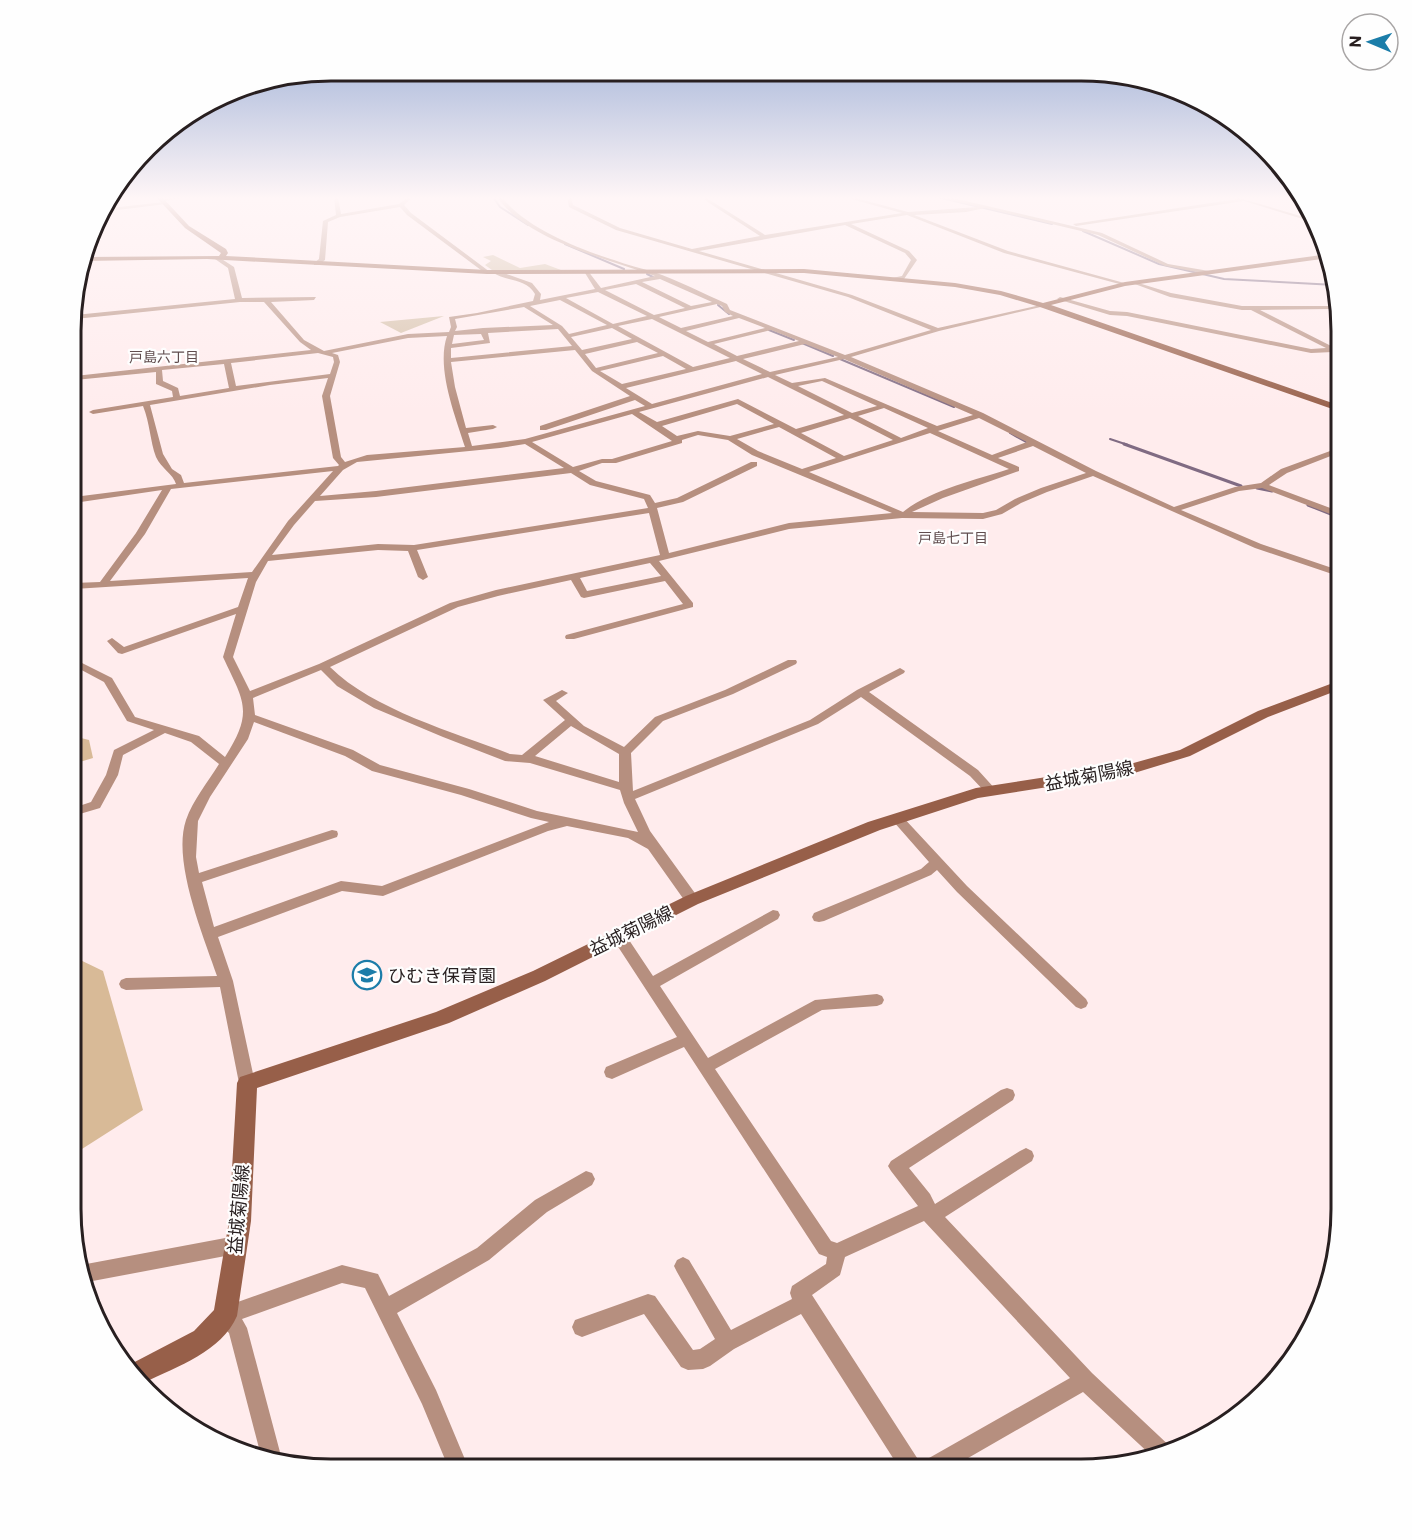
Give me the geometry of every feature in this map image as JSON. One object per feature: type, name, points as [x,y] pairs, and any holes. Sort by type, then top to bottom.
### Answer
[{"type":"main road","points":[[422,269],[588,273],[757,270],[824,272],[980,289],[1043,305],[1331,406]]},
{"type":"main road","points":[[1043,305],[1129,283],[1235,269]]},
{"type":"main road","name":"益城菊陽線","points":[[225,1316],[240,1221],[247,1083],[442,1018],[539,976],[692,900],[897,818],[941,802],[991,791],[1131,769],[1185,753],[1263,714],[1331,688]]},
{"type":"main road","points":[[141,1372],[202,1339],[225,1316]]},
{"type":"street","points":[[231,269],[237,297],[240,300]]},
{"type":"street","points":[[487,269],[501,277],[525,280],[538,294],[536,303]]},
{"type":"street","points":[[637,269],[725,305],[727,311],[845,357],[980,415],[1093,473],[1173,510],[1258,546],[1331,571]]},
{"type":"street","points":[[753,269],[850,296],[937,330]]},
{"type":"street","points":[[890,279],[904,277],[909,269]]},
{"type":"street","points":[[1073,269],[1170,295],[1252,309],[1331,348]]},
{"type":"street","points":[[1185,269],[1205,273]]},
{"type":"street","points":[[588,273],[600,290],[899,440]]},
{"type":"street","points":[[469,448],[448,379],[448,346],[450,332],[454,327],[451,318],[660,277]]},
{"type":"street","points":[[637,282],[690,308]]},
{"type":"street","points":[[82,316],[240,300],[314,298]]},
{"type":"street","points":[[561,298],[692,369]]},
{"type":"street","points":[[1060,299],[1110,313],[1137,316],[1305,350],[1331,351]]},
{"type":"street","points":[[266,300],[302,341],[321,352],[336,356],[337,362],[326,396],[337,458],[342,467]]},
{"type":"street","points":[[568,336],[718,302]]},
{"type":"street","points":[[525,305],[560,327],[594,370],[652,407]]},
{"type":"street","points":[[247,1083],[226,981],[210,934],[189,857],[192,821],[225,763],[242,739],[250,717],[247,696],[228,657],[255,575],[291,523],[342,467],[354,460],[367,457],[488,447],[526,441],[766,375],[845,357],[937,330],[1043,305]]},
{"type":"street","points":[[1252,309],[1262,306],[1330,307]]},
{"type":"street","points":[[680,330],[741,316]]},
{"type":"street","points":[[81,378],[321,352],[408,336],[560,327]]},
{"type":"street","points":[[707,344],[772,328]]},
{"type":"street","points":[[448,346],[488,342],[483,330]]},
{"type":"street","points":[[448,360],[577,351],[638,340]]},
{"type":"street","points":[[620,387],[804,342]]},
{"type":"street","points":[[594,370],[664,354]]},
{"type":"street","points":[[227,362],[232,390]]},
{"type":"street","points":[[153,369],[159,370],[159,382],[175,390],[176,396]]},
{"type":"street","points":[[93,412],[331,376]]},
{"type":"street","points":[[789,386],[823,378],[887,406],[1016,470],[910,509],[904,515]]},
{"type":"street","points":[[488,447],[636,397]]},
{"type":"street","points":[[656,425],[734,401],[842,458]]},
{"type":"street","points":[[146,404],[151,414],[162,464],[167,471],[178,477],[181,486]]},
{"type":"street","points":[[795,432],[883,406]]},
{"type":"street","points":[[312,499],[375,494],[572,470],[602,461],[613,461],[679,441],[633,412]]},
{"type":"street","points":[[801,472],[980,415]]},
{"type":"street","points":[[730,438],[781,424]]},
{"type":"street","points":[[464,431],[494,428]]},
{"type":"street","points":[[675,439],[698,433],[730,438],[755,453],[904,515]]},
{"type":"street","points":[[526,441],[593,483],[647,497],[653,508],[665,557]]},
{"type":"street","points":[[991,458],[1033,443]]},
{"type":"street","points":[[1173,510],[1238,489],[1263,485],[1284,471],[1331,453]]},
{"type":"street","points":[[265,559],[378,547],[412,548],[653,508],[680,500],[754,464]]},
{"type":"street","points":[[81,499],[342,467]]},
{"type":"street","points":[[247,696],[323,666],[454,605],[574,576],[653,560],[789,526],[904,515],[983,516],[999,512],[1044,490],[1093,473]]},
{"type":"street","points":[[1263,485],[1331,511]]},
{"type":"street","points":[[103,584],[140,534],[168,487]]},
{"type":"street","points":[[412,548],[423,577]]},
{"type":"street","points":[[570,638],[689,605],[653,560]]},
{"type":"street","points":[[81,586],[255,575]]},
{"type":"street","points":[[574,576],[585,595],[668,578]]},
{"type":"street","points":[[112,641],[122,651],[242,609]]},
{"type":"street","points":[[692,900],[655,847],[632,808],[627,792],[625,752],[659,719],[729,692],[792,662]]},
{"type":"street","points":[[81,666],[108,680],[130,719],[195,739],[225,763]]},
{"type":"street","points":[[323,666],[341,684],[378,706],[509,758],[524,759],[627,792],[814,722],[861,692],[900,672]]},
{"type":"street","points":[[861,692],[974,773],[991,791]]},
{"type":"street","points":[[562,693],[549,700],[580,728],[625,752]]},
{"type":"street","points":[[250,717],[349,753],[376,768],[465,792],[534,815],[631,834],[655,847]]},
{"type":"street","points":[[524,759],[572,720]]},
{"type":"street","points":[[81,810],[96,805],[112,774],[118,753],[164,729]]},
{"type":"street","points":[[897,818],[962,889],[1081,1003]]},
{"type":"street","points":[[210,934],[341,886],[383,891],[543,828],[568,821]]},
{"type":"street","points":[[194,880],[332,834]]},
{"type":"street","points":[[819,916],[926,872],[937,862]]},
{"type":"street","points":[[651,984],[773,915]]},
{"type":"street","points":[[618,935],[825,1248],[837,1252],[924,1212],[932,1216]]},
{"type":"street","points":[[126,984],[226,981]]},
{"type":"street","points":[[705,1067],[820,1004],[877,1000]]},
{"type":"street","points":[[612,1071],[687,1039]]},
{"type":"street","points":[[1007,1095],[897,1166],[924,1200],[932,1216],[1085,1380],[1157,1447]]},
{"type":"street","points":[[932,1216],[1026,1156]]},
{"type":"street","points":[[385,1309],[483,1254],[541,1206],[586,1179]]},
{"type":"street","points":[[90,1272],[236,1245]]},
{"type":"street","points":[[837,1252],[834,1269],[800,1293],[906,1459]]},
{"type":"street","points":[[683,1266],[727,1342]]},
{"type":"street","points":[[270,1451],[237,1328],[225,1316],[342,1274],[371,1280],[429,1397],[455,1459]]},
{"type":"street","points":[[582,1327],[648,1303],[688,1360],[703,1359],[727,1342],[805,1302]]},
{"type":"street","points":[[947,1459],[1085,1380]]},
{"type":"shaded area","points":[[490,269],[561,270],[492,270]]},
{"type":"shaded area","points":[[444,316],[401,333],[380,322]]},
{"type":"shaded area","points":[[81,738],[89,740],[93,758],[81,762]]},
{"type":"shaded area","points":[[81,960],[103,971],[143,1110],[81,1150]]},
{"type":"waterway","points":[[1180,269],[1224,279],[1326,285]]},
{"type":"waterway","points":[[647,274],[653,277]]},
{"type":"waterway","points":[[718,305],[729,314]]},
{"type":"waterway","points":[[769,330],[794,340]]},
{"type":"waterway","points":[[802,343],[833,356]]},
{"type":"waterway","points":[[840,359],[954,407]]},
{"type":"waterway","points":[[1010,433],[1026,442]]},
{"type":"waterway","points":[[1110,439],[1128,445]]},
{"type":"waterway","points":[[1124,444],[1241,486]]},
{"type":"waterway","points":[[1257,488],[1272,491]]},
{"type":"waterway","points":[[1308,505],[1331,514]]},
{"type":"place","name":"ひむき保育園","points":[[367,975]]},
{"type":"district","name":"戸島六丁目","points":[[164,356]]},
{"type":"district","name":"戸島七丁目","points":[[953,537]]}]
